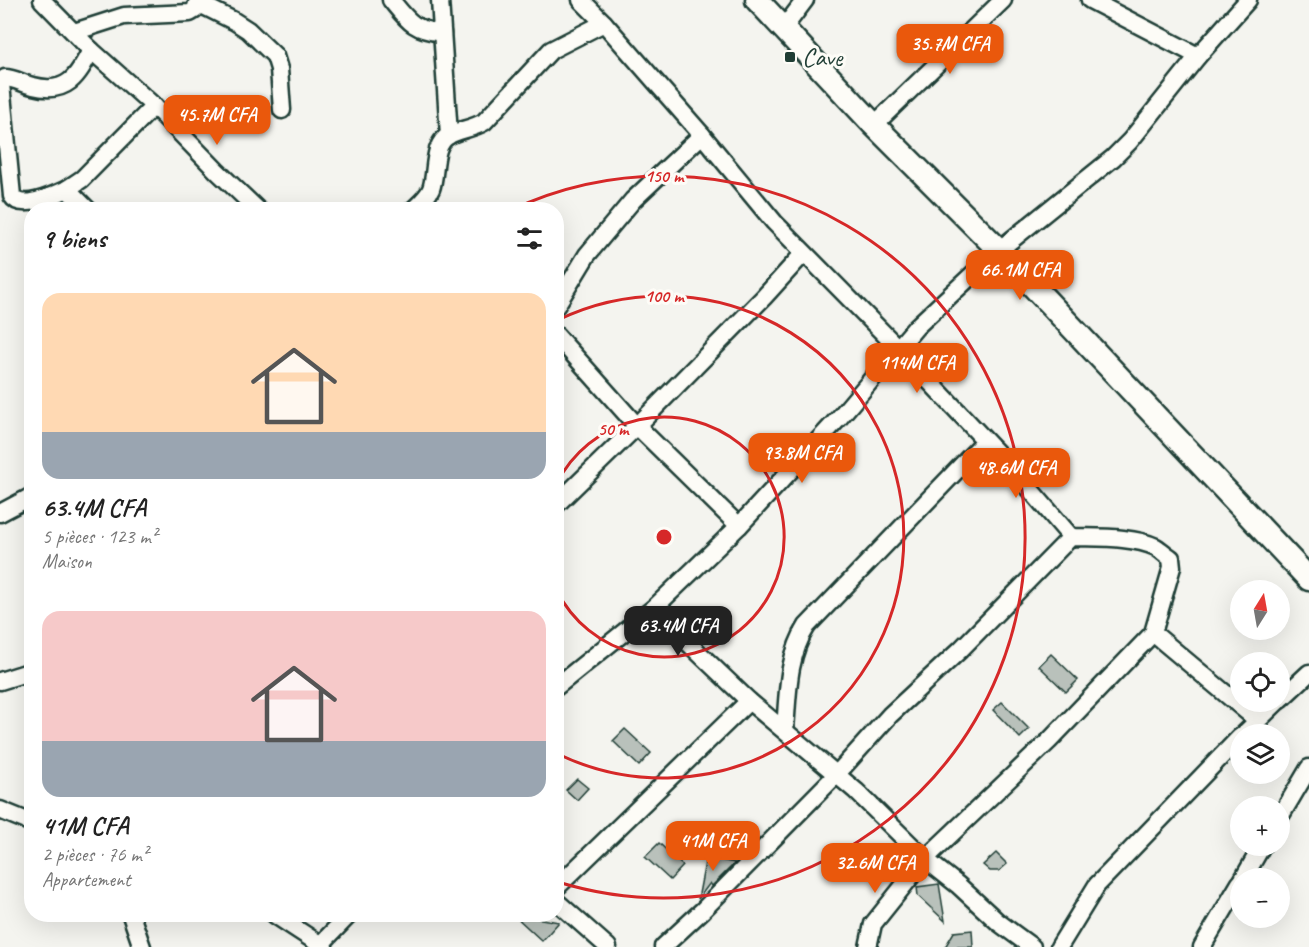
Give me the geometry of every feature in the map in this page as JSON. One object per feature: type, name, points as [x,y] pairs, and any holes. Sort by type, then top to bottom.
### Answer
[{"type":"street","points":[[42,0],[92,50],[154,106],[250,202]]},
{"type":"street","points":[[391,0],[409,23],[418,29],[442,33]]},
{"type":"street","points":[[440,0],[449,135]]},
{"type":"street","points":[[581,0],[702,135],[751,196],[803,254],[897,347],[1071,537],[1142,543],[1156,547],[1173,562],[1153,633],[1049,741],[925,859],[873,924],[868,947]]},
{"type":"street","points":[[757,0],[874,125],[999,249],[1309,579]]},
{"type":"street","points":[[783,29],[805,0]]},
{"type":"street","points":[[978,22],[989,0]]},
{"type":"street","points":[[874,125],[1003,0]]},
{"type":"street","points":[[1090,0],[1198,56]]},
{"type":"street","points":[[564,681],[654,608],[739,526],[839,418],[916,327],[999,249],[1113,158],[1130,141],[1198,56],[1248,0]]},
{"type":"street","points":[[74,32],[124,16],[189,13],[195,10],[198,2],[248,30],[275,56],[279,69],[282,110]]},
{"type":"street","points":[[422,202],[430,191],[438,152],[442,142],[449,135],[473,129],[484,122],[551,50],[604,23]]},
{"type":"street","points":[[92,50],[77,77],[63,86],[50,88],[33,86],[11,78],[5,78],[1,84],[12,195],[15,200],[19,202],[44,199],[67,189],[82,179],[154,106]]},
{"type":"street","points":[[564,293],[587,255],[607,229],[633,200],[702,135]]},
{"type":"street","points":[[67,189],[80,202]]},
{"type":"street","points":[[564,497],[764,297],[803,254]]},
{"type":"street","points":[[564,344],[637,426],[739,526]]},
{"type":"street","points":[[785,730],[793,657],[807,626],[985,441]]},
{"type":"street","points":[[0,513],[24,500]]},
{"type":"street","points":[[663,947],[703,910],[836,775],[890,716],[960,650],[1071,537]]},
{"type":"street","points":[[654,608],[682,638],[749,701],[887,819],[925,859],[958,885],[998,922],[1032,947]]},
{"type":"street","points":[[1153,633],[1257,720]]},
{"type":"street","points":[[1290,690],[1309,673]]},
{"type":"street","points":[[0,681],[24,674]]},
{"type":"street","points":[[564,880],[749,701]]},
{"type":"street","points":[[1253,724],[1266,712]]},
{"type":"street","points":[[1059,947],[1097,885],[1230,748]]},
{"type":"street","points":[[1290,804],[1304,785],[1309,768]]},
{"type":"street","points":[[0,810],[24,819]]},
{"type":"street","points":[[1202,947],[1230,901]]},
{"type":"street","points":[[564,908],[608,947]]},
{"type":"street","points":[[133,922],[142,947]]},
{"type":"street","points":[[285,922],[320,946],[342,922]]},
{"type":"building","points":[[1051,654],[1078,680],[1066,692],[1039,666]]},
{"type":"building","points":[[1002,702],[1029,729],[1020,738],[993,710]]},
{"type":"building","points":[[625,729],[651,753],[639,766],[613,741]]},
{"type":"building","points":[[577,779],[588,788],[577,800],[566,790]]},
{"type":"building","points":[[659,843],[683,866],[670,880],[645,857]]},
{"type":"building","points":[[996,853],[1007,864],[999,871],[990,871],[983,865]]},
{"type":"building","points":[[706,857],[735,863],[712,886],[710,883],[698,899]]},
{"type":"building","points":[[939,884],[945,921],[918,896],[917,887]]},
{"type":"building","points":[[522,922],[559,922],[542,941]]},
{"type":"building","points":[[972,930],[973,947],[945,947],[954,932]]},
{"type":"place","name":"Cave","points":[[790,57]]}]
